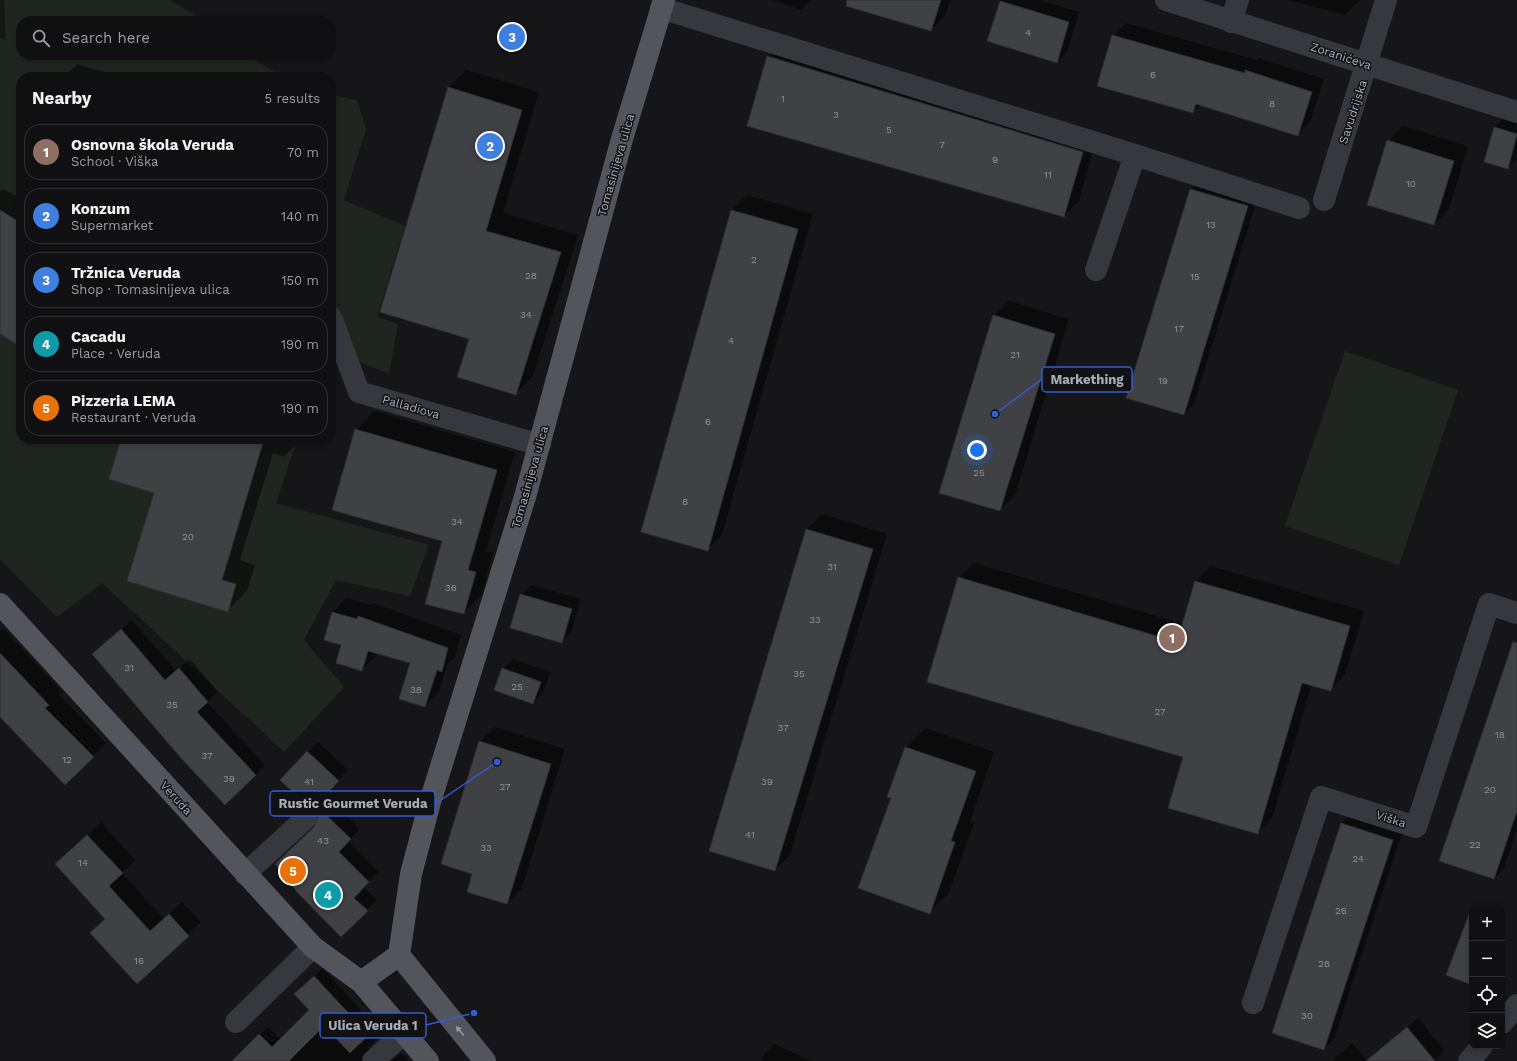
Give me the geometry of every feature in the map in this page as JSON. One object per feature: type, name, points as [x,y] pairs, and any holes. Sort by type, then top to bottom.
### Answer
[{"type":"main road","name":"Tomasinijeva ulica","points":[[399,954],[411,874],[428,809],[502,573],[540,445],[622,139],[662,4]]},
{"type":"main road","name":"Veruda","points":[[0,604],[313,947],[361,982],[428,1061]]},
{"type":"main road","points":[[361,982],[399,954],[485,1061]]},
{"type":"street","name":"Zoranićeva","points":[[1166,0],[1517,112]]},
{"type":"street","points":[[1231,22],[1238,0]]},
{"type":"street","name":"Savudrijska","points":[[1324,200],[1368,65],[1386,0]]},
{"type":"street","points":[[662,4],[1299,208]]},
{"type":"street","points":[[1096,270],[1135,155]]},
{"type":"street","name":"Palladiova","points":[[336,330],[359,392],[540,445]]},
{"type":"street","name":"Viška","points":[[1253,1003],[1321,797],[1416,827],[1489,604],[1517,613]]},
{"type":"street","points":[[245,874],[306,818]]},
{"type":"street","points":[[236,1022],[313,947]]},
{"type":"street","points":[[1505,1019],[1517,1005]]},
{"type":"street","points":[[373,1061],[404,1034]]},
{"type":"street","points":[[1469,1061],[1479,1049]]},
{"type":"shaded area","points":[[4,0],[170,0],[197,16],[16,16],[16,60],[254,60],[276,72],[16,72],[16,444],[295,444],[276,503],[429,545],[410,596],[336,580],[304,640],[344,687],[284,752],[102,583],[57,617],[0,559],[0,38],[6,40]]},
{"type":"shaded area","points":[[336,96],[357,100],[366,129],[344,200],[405,226],[377,317],[398,324],[389,374],[340,354],[336,358]]},
{"type":"shaded area","points":[[1345,351],[1458,390],[1399,565],[1285,526]]},
{"type":"building","points":[[847,0],[941,0],[931,31],[846,6]]},
{"type":"building","points":[[1000,1],[1069,22],[1057,63],[987,41]]},
{"type":"building","points":[[1112,35],[1245,73],[1245,70],[1312,92],[1298,136],[1196,104],[1193,113],[1097,86]]},
{"type":"building","points":[[767,56],[1083,152],[1064,217],[747,126]]},
{"type":"building","points":[[448,87],[522,110],[486,231],[561,252],[516,395],[457,377],[469,339],[380,312]]},
{"type":"building","points":[[1494,127],[1517,134],[1508,169],[1484,162]]},
{"type":"building","points":[[1387,140],[1454,161],[1434,225],[1367,205]]},
{"type":"building","points":[[1190,189],[1248,206],[1184,415],[1126,398]]},
{"type":"building","points":[[0,210],[16,220],[16,344],[0,334]]},
{"type":"building","points":[[731,210],[798,229],[708,551],[641,532]]},
{"type":"building","points":[[993,315],[1055,334],[1000,511],[939,493]]},
{"type":"building","points":[[355,429],[497,470],[468,570],[476,572],[464,614],[425,604],[442,541],[332,510]]},
{"type":"building","points":[[120,444],[263,444],[222,580],[236,584],[228,612],[127,581],[154,493],[109,479]]},
{"type":"building","points":[[806,529],[873,549],[775,871],[709,851]]},
{"type":"building","points":[[958,577],[1177,642],[1195,581],[1350,626],[1331,691],[1302,683],[1258,834],[1168,808],[1183,757],[927,682]]},
{"type":"building","points":[[520,594],[572,609],[562,643],[510,628]]},
{"type":"building","points":[[332,612],[357,619],[358,616],[448,648],[442,672],[437,670],[425,707],[399,699],[410,663],[368,651],[362,671],[336,663],[341,645],[324,640]]},
{"type":"building","points":[[121,629],[165,680],[179,668],[208,702],[197,712],[256,775],[225,805],[181,758],[92,654]]},
{"type":"building","points":[[1513,642],[1517,643],[1517,811],[1494,879],[1439,861]]},
{"type":"building","points":[[0,653],[49,705],[45,708],[94,757],[65,785],[0,717]]},
{"type":"building","points":[[502,668],[541,682],[533,704],[494,690]]},
{"type":"building","points":[[479,741],[551,764],[507,904],[467,892],[472,874],[441,864]]},
{"type":"building","points":[[905,747],[976,771],[951,841],[955,842],[930,914],[858,888],[891,798],[887,797]]},
{"type":"building","points":[[307,751],[339,781],[313,808],[308,806],[280,780]]},
{"type":"building","points":[[323,812],[351,839],[339,852],[369,882],[354,898],[368,911],[341,937],[297,892],[275,864],[314,827],[318,817]]},
{"type":"building","points":[[1341,823],[1393,840],[1324,1050],[1272,1033]]},
{"type":"building","points":[[87,835],[123,873],[109,886],[150,931],[169,914],[189,936],[137,984],[90,933],[105,919],[55,864]]},
{"type":"building","points":[[1469,915],[1469,984],[1446,975]]},
{"type":"building","points":[[314,976],[369,1035],[350,1053],[324,1026],[289,1061],[232,1061],[259,1034],[272,1047],[309,1010],[294,994]]},
{"type":"building","points":[[1407,1027],[1435,1061],[1366,1061]]},
{"type":"place","name":"Tržnica Veruda","points":[[512,37]]},
{"type":"place","name":"Konzum","points":[[490,146]]},
{"type":"place","name":"Markething","points":[[995,414]]},
{"type":"place","name":"Osnovna škola Veruda","points":[[1172,638]]},
{"type":"place","name":"Rustic Gourmet Veruda","points":[[497,762]]},
{"type":"place","name":"Pizzeria LEMA","points":[[293,871]]},
{"type":"place","name":"Cacadu","points":[[328,895]]},
{"type":"place","name":"Ulica Veruda 1","points":[[474,1013]]}]
